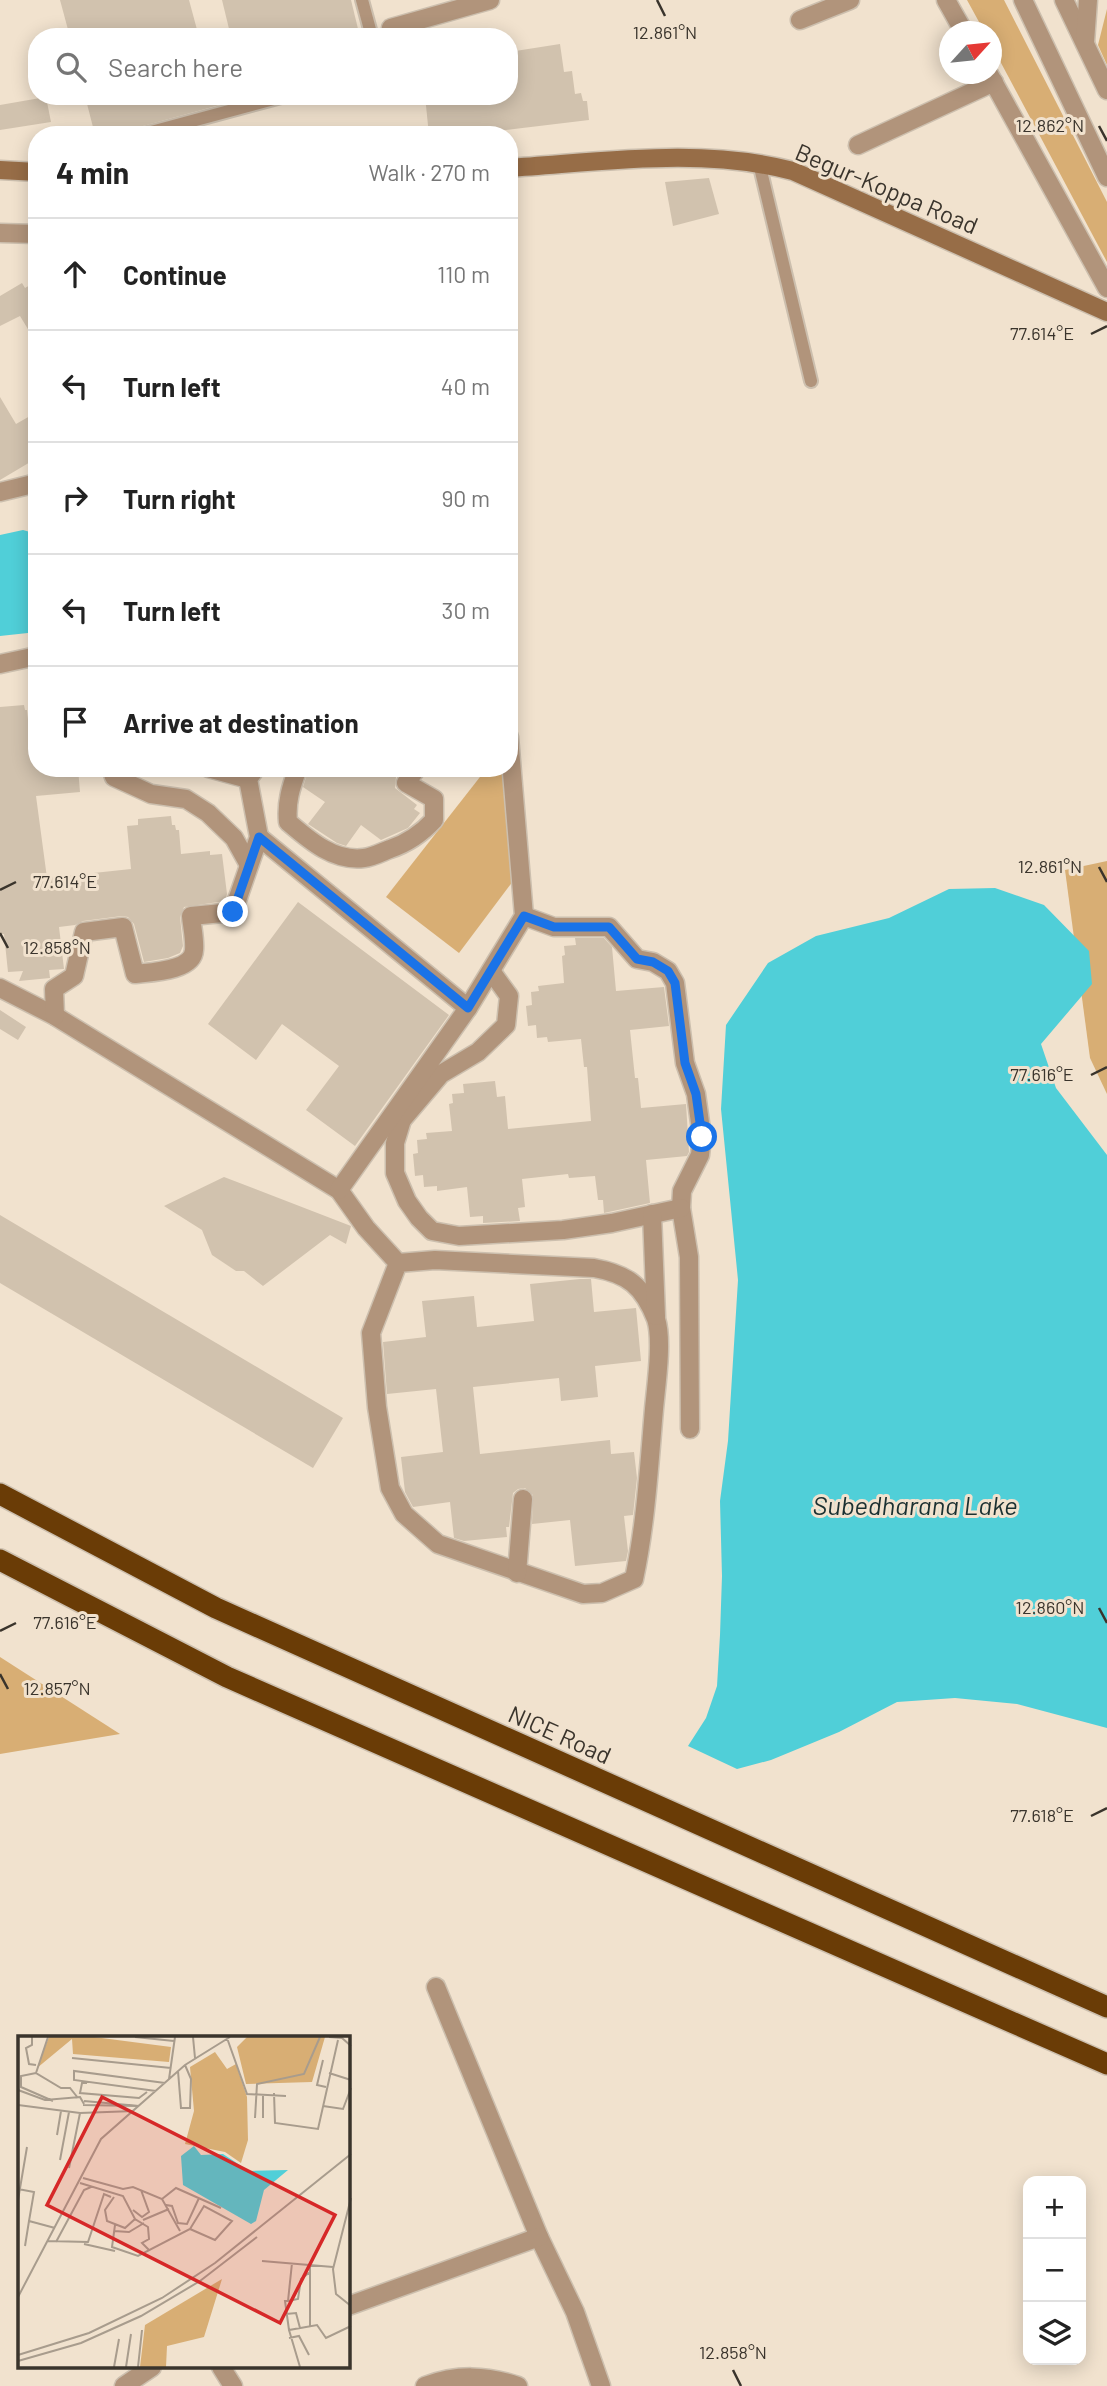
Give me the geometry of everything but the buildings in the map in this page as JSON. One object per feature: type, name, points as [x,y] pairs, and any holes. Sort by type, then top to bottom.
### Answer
[{"type":"highway","name":"NICE Road","points":[[0,1494],[216,1608],[1107,2007]]},
{"type":"highway","points":[[0,1560],[227,1677],[1107,2064]]},
{"type":"main road","name":"Begur-Koppa Road","points":[[518,168],[679,159],[728,159],[793,171],[1107,312]]},
{"type":"main road","points":[[0,170],[28,172]]},
{"type":"street","points":[[391,28],[490,0]]},
{"type":"street","points":[[800,20],[850,0]]},
{"type":"street","points":[[946,0],[958,21]]},
{"type":"street","points":[[1023,0],[1107,177]]},
{"type":"street","points":[[1064,0],[1107,90]]},
{"type":"street","points":[[1085,44],[1088,0]]},
{"type":"street","points":[[858,145],[979,84]]},
{"type":"street","points":[[994,84],[1107,288]]},
{"type":"street","points":[[0,233],[28,234]]},
{"type":"street","points":[[0,492],[28,485]]},
{"type":"street","points":[[0,664],[28,658]]},
{"type":"street","points":[[114,777],[152,794],[186,799],[208,813],[234,838],[249,865]]},
{"type":"street","points":[[55,1016],[54,989],[74,976],[84,932],[123,927],[135,974],[186,965],[195,952],[191,916],[233,912],[259,837],[252,777]]},
{"type":"street","points":[[295,777],[286,808],[288,822],[312,842],[342,857],[365,858],[408,843],[434,820],[434,799],[406,783],[410,777]]},
{"type":"street","points":[[339,1190],[468,1008],[524,916],[512,777]]},
{"type":"street","points":[[259,837],[468,1008]]},
{"type":"street","points":[[524,916],[554,927],[609,927],[637,959],[653,962],[668,971],[675,983],[685,1063],[696,1094],[702,1137],[700,1155],[682,1191],[681,1208],[689,1257],[691,1429]]},
{"type":"street","points":[[491,971],[509,996],[506,1025],[478,1052],[442,1074],[402,1120],[395,1143],[395,1173],[407,1201],[419,1218],[432,1231],[459,1236],[563,1230],[681,1208]]},
{"type":"street","points":[[0,988],[55,1016],[339,1190],[366,1228],[398,1263]]},
{"type":"street","points":[[398,1263],[371,1334],[377,1407],[390,1488],[404,1514],[438,1544],[583,1594],[602,1593],[634,1579],[645,1519],[658,1356],[652,1214]]},
{"type":"street","points":[[398,1263],[435,1260],[594,1268],[617,1272],[636,1285],[656,1321]]},
{"type":"street","points":[[517,1573],[523,1499]]},
{"type":"street","points":[[436,1987],[539,2237],[575,2312],[601,2386]]},
{"type":"street","points":[[350,2305],[539,2237]]},
{"type":"street","points":[[124,2386],[151,2368]]},
{"type":"street","points":[[222,2368],[233,2386]]},
{"type":"street","points":[[425,2386],[445,2379],[478,2376],[518,2386]]},
{"type":"lane","points":[[362,0],[370,28]]},
{"type":"lane","points":[[173,126],[252,105]]},
{"type":"lane","points":[[759,163],[811,381]]},
{"type":"shaded area","points":[[967,0],[1004,0],[1107,202],[1107,262],[1002,65],[1002,21],[979,21]]},
{"type":"shaded area","points":[[1107,9],[1107,65],[1098,45]]},
{"type":"shaded area","points":[[480,777],[503,777],[516,877],[459,953],[386,897]]},
{"type":"shaded area","points":[[1107,861],[1107,1094],[1090,1058],[1065,870]]},
{"type":"shaded area","points":[[0,1657],[120,1734],[0,1754]]},
{"type":"water","points":[[28,531],[28,633],[0,636],[0,535]]},
{"type":"water","name":"Subedharana Lake","points":[[995,888],[1044,905],[1089,951],[1092,984],[1041,1044],[1056,1088],[1107,1155],[1107,1728],[1017,1704],[955,1698],[897,1702],[839,1732],[771,1760],[737,1769],[688,1746],[706,1718],[717,1686],[720,1635],[720,1501],[728,1441],[738,1280],[721,1109],[726,1025],[768,963],[816,936],[889,918],[949,889]]},
{"type":"route","points":[[233,912],[259,837],[468,1008],[524,916],[554,927],[609,927],[637,959],[653,962],[668,971],[675,983],[685,1063],[696,1094],[702,1137]]}]
